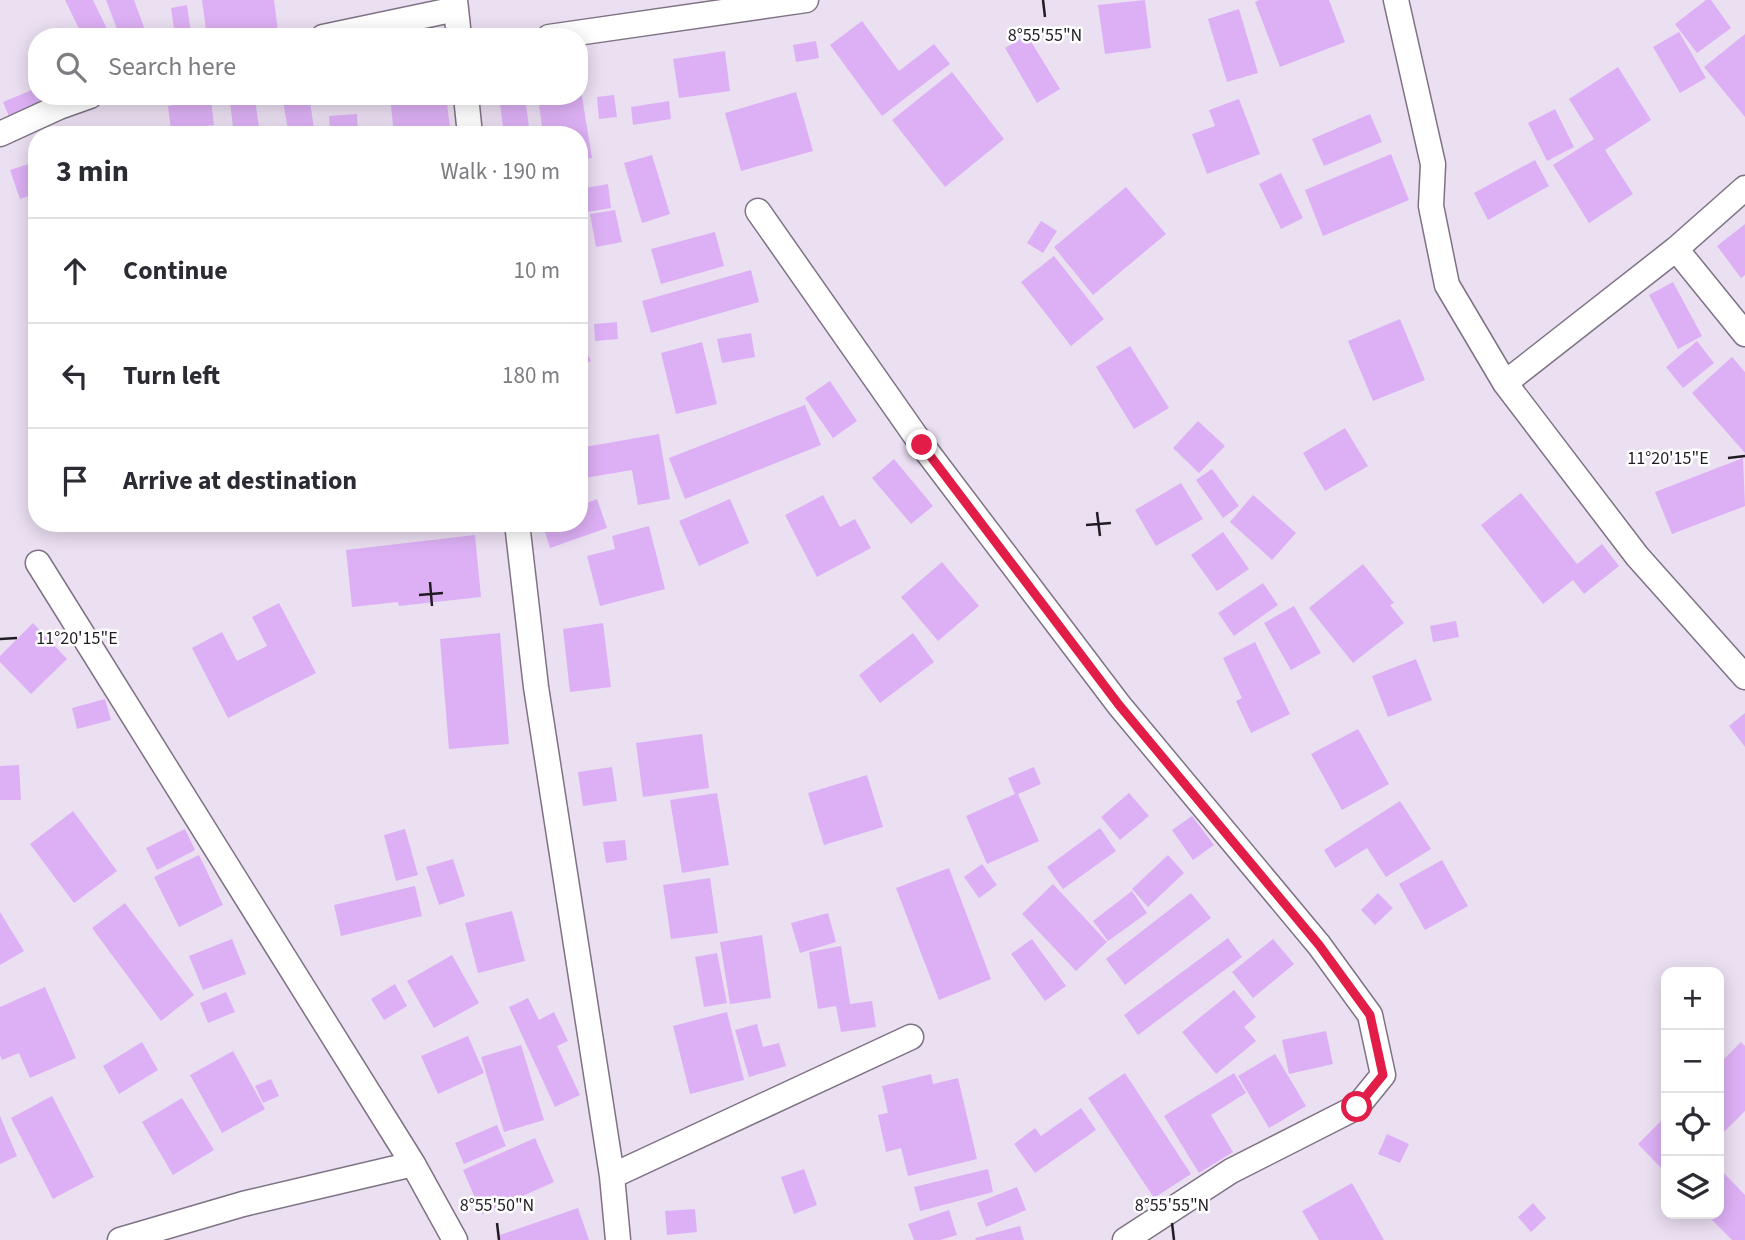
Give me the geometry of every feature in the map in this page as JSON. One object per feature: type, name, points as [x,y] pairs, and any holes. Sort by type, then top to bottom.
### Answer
[{"type":"street","points":[[588,32],[806,0]]},
{"type":"street","points":[[1396,0],[1433,164],[1431,206],[1447,285],[1505,383],[1637,556],[1745,677]]},
{"type":"street","points":[[359,28],[456,4],[458,28]]},
{"type":"street","points":[[0,134],[65,105]]},
{"type":"street","points":[[467,105],[470,126]]},
{"type":"street","points":[[1505,383],[1676,249],[1745,188]]},
{"type":"street","points":[[758,211],[922,445],[1119,705],[1319,945],[1370,1015],[1383,1075],[1357,1107],[1231,1171],[1125,1240]]},
{"type":"street","points":[[1676,249],[1745,334]]},
{"type":"street","points":[[518,532],[536,687],[612,1176],[618,1240]]},
{"type":"street","points":[[38,563],[413,1164],[454,1240]]},
{"type":"street","points":[[612,1176],[911,1037]]},
{"type":"street","points":[[120,1240],[243,1204],[413,1164]]},
{"type":"building","points":[[65,0],[93,0],[107,28],[79,28]]},
{"type":"building","points":[[106,0],[134,0],[144,28],[117,28]]},
{"type":"building","points":[[202,0],[274,0],[278,28],[206,28]]},
{"type":"building","points":[[1145,0],[1151,48],[1105,54],[1098,5]]},
{"type":"building","points":[[1329,0],[1345,42],[1280,67],[1255,2]]},
{"type":"building","points":[[1706,0],[1711,0],[1731,28],[1697,53],[1675,24]]},
{"type":"building","points":[[187,5],[190,28],[174,28],[171,8]]},
{"type":"building","points":[[1239,9],[1258,73],[1227,82],[1208,19]]},
{"type":"building","points":[[862,21],[899,71],[934,44],[950,64],[882,116],[830,45]]},
{"type":"building","points":[[1679,32],[1706,78],[1680,93],[1653,47]]},
{"type":"building","points":[[1745,34],[1745,117],[1704,67]]},
{"type":"building","points":[[1027,35],[1060,89],[1037,103],[1005,48]]},
{"type":"building","points":[[816,41],[819,58],[796,62],[793,45]]},
{"type":"building","points":[[725,51],[730,91],[679,98],[673,59]]},
{"type":"building","points":[[1618,67],[1651,120],[1605,150],[1633,194],[1589,223],[1553,165],[1594,139],[1569,99]]},
{"type":"building","points":[[952,72],[1004,139],[945,187],[892,120]]},
{"type":"building","points":[[28,92],[28,105],[49,105],[11,121],[3,102]]},
{"type":"building","points":[[796,92],[813,151],[741,171],[725,113]]},
{"type":"building","points":[[614,95],[617,117],[599,119],[597,97]]},
{"type":"building","points":[[1239,99],[1260,154],[1207,174],[1192,134],[1215,126],[1209,110]]},
{"type":"building","points":[[669,101],[671,119],[633,125],[631,107]]},
{"type":"building","points":[[212,105],[214,125],[170,126],[168,106]]},
{"type":"building","points":[[230,105],[256,105],[259,126],[233,126]]},
{"type":"building","points":[[284,105],[310,105],[314,126],[287,126]]},
{"type":"building","points":[[391,105],[447,105],[450,126],[393,126]]},
{"type":"building","points":[[500,105],[526,105],[529,126],[503,126]]},
{"type":"building","points":[[539,105],[583,105],[587,126],[542,126]]},
{"type":"building","points":[[1555,109],[1574,147],[1547,161],[1528,123]]},
{"type":"building","points":[[357,114],[358,126],[330,126],[329,116]]},
{"type":"building","points":[[1370,114],[1382,142],[1324,166],[1312,139]]},
{"type":"building","points":[[588,133],[592,158],[588,159]]},
{"type":"building","points":[[1391,154],[1409,200],[1323,236],[1305,190]]},
{"type":"building","points":[[652,155],[670,214],[642,223],[624,163]]},
{"type":"building","points":[[1535,160],[1549,186],[1488,220],[1474,193]]},
{"type":"building","points":[[28,164],[28,196],[20,199],[10,170]]},
{"type":"building","points":[[1281,173],[1303,218],[1281,229],[1259,184]]},
{"type":"building","points":[[608,184],[611,208],[588,212],[588,187]]},
{"type":"building","points":[[1126,187],[1166,234],[1093,295],[1054,247]]},
{"type":"building","points":[[615,210],[622,242],[596,247],[590,214]]},
{"type":"building","points":[[1041,221],[1057,231],[1043,253],[1027,243]]},
{"type":"building","points":[[1745,224],[1745,275],[1741,278],[1717,246]]},
{"type":"building","points":[[715,232],[724,266],[661,284],[651,249]]},
{"type":"building","points":[[1054,256],[1104,319],[1071,346],[1021,282]]},
{"type":"building","points":[[751,270],[759,302],[651,333],[642,301]]},
{"type":"building","points":[[1673,282],[1702,336],[1678,349],[1649,295]]},
{"type":"building","points":[[1400,319],[1425,380],[1373,401],[1348,341]]},
{"type":"building","points":[[617,322],[618,339],[595,341],[594,324]]},
{"type":"building","points":[[751,333],[755,357],[722,363],[717,339]]},
{"type":"building","points":[[1697,341],[1714,363],[1683,388],[1666,367]]},
{"type":"building","points":[[702,342],[717,404],[676,414],[661,353]]},
{"type":"building","points":[[1130,346],[1169,408],[1134,429],[1096,367]]},
{"type":"building","points":[[1732,357],[1745,372],[1745,453],[1692,393]]},
{"type":"building","points":[[830,381],[857,421],[833,438],[805,398]]},
{"type":"building","points":[[805,405],[821,445],[685,499],[669,458]]},
{"type":"building","points":[[1198,421],[1225,446],[1199,473],[1173,448]]},
{"type":"building","points":[[1345,428],[1368,466],[1325,491],[1303,453]]},
{"type":"building","points":[[659,434],[670,499],[638,505],[632,470],[588,477],[588,446]]},
{"type":"building","points":[[1743,458],[1745,506],[1672,534],[1655,492]]},
{"type":"building","points":[[894,459],[933,506],[911,524],[872,478]]},
{"type":"building","points":[[1212,469],[1239,506],[1223,518],[1196,480]]},
{"type":"building","points":[[1181,483],[1203,519],[1156,546],[1135,510]]},
{"type":"building","points":[[1521,493],[1577,564],[1602,544],[1619,566],[1584,594],[1573,580],[1543,604],[1481,525]]},
{"type":"building","points":[[823,495],[840,527],[855,519],[871,548],[817,577],[785,515]]},
{"type":"building","points":[[1253,495],[1296,533],[1272,560],[1230,522]]},
{"type":"building","points":[[597,499],[607,528],[550,548],[545,532],[588,532],[588,502]]},
{"type":"building","points":[[730,499],[749,543],[699,566],[679,521]]},
{"type":"building","points":[[649,526],[665,589],[600,606],[587,556],[615,549],[612,536]]},
{"type":"building","points":[[1223,532],[1249,569],[1217,591],[1191,555]]},
{"type":"building","points":[[475,535],[481,597],[399,606],[398,602],[352,607],[346,550]]},
{"type":"building","points":[[942,562],[979,606],[938,641],[901,597]]},
{"type":"building","points":[[1363,564],[1394,603],[1390,605],[1404,623],[1353,663],[1309,608]]},
{"type":"building","points":[[1263,583],[1278,605],[1234,636],[1218,613]]},
{"type":"building","points":[[279,603],[316,673],[228,718],[192,648],[222,632],[237,661],[267,646],[252,617]]},
{"type":"building","points":[[1294,606],[1321,653],[1291,670],[1264,623]]},
{"type":"building","points":[[1456,621],[1459,637],[1433,642],[1430,626]]},
{"type":"building","points":[[33,623],[67,659],[31,694],[0,662],[0,656]]},
{"type":"building","points":[[603,623],[611,687],[570,692],[563,629]]},
{"type":"building","points":[[500,633],[509,744],[449,749],[440,639]]},
{"type":"building","points":[[913,633],[934,662],[880,703],[859,675]]},
{"type":"building","points":[[1255,642],[1290,714],[1251,733],[1236,701],[1242,698],[1223,658]]},
{"type":"building","points":[[1416,659],[1432,700],[1388,717],[1372,676]]},
{"type":"building","points":[[105,699],[111,720],[77,729],[72,708]]},
{"type":"building","points":[[1745,713],[1745,747],[1729,726]]},
{"type":"building","points":[[1358,729],[1389,784],[1342,810],[1311,754]]},
{"type":"building","points":[[702,734],[709,788],[643,797],[636,743]]},
{"type":"building","points":[[19,765],[21,800],[0,800],[0,766]]},
{"type":"building","points":[[612,767],[617,801],[583,806],[578,772]]},
{"type":"building","points":[[1034,767],[1041,784],[1018,794],[1039,841],[987,864],[966,816],[1015,794],[1008,778]]},
{"type":"building","points":[[867,775],[883,827],[824,845],[808,793]]},
{"type":"building","points":[[717,793],[729,865],[682,873],[670,800]]},
{"type":"building","points":[[1129,793],[1149,816],[1120,840],[1101,817]]},
{"type":"building","points":[[1400,801],[1431,849],[1386,877],[1367,848],[1335,868],[1324,850]]},
{"type":"building","points":[[73,811],[117,871],[74,903],[30,844]]},
{"type":"building","points":[[1192,816],[1214,845],[1193,860],[1172,830]]},
{"type":"building","points":[[1100,828],[1116,851],[1063,889],[1047,867]]},
{"type":"building","points":[[185,829],[195,850],[157,870],[146,848]]},
{"type":"building","points":[[405,829],[418,875],[396,881],[384,835]]},
{"type":"building","points":[[625,840],[627,860],[606,863],[603,842]]},
{"type":"building","points":[[199,855],[223,905],[179,927],[154,877]]},
{"type":"building","points":[[1168,855],[1184,873],[1148,907],[1132,889]]},
{"type":"building","points":[[453,859],[465,896],[439,905],[426,867]]},
{"type":"building","points":[[1442,860],[1468,906],[1425,930],[1399,884]]},
{"type":"building","points":[[982,864],[997,885],[979,898],[964,877]]},
{"type":"building","points":[[949,868],[991,979],[939,1000],[896,888]]},
{"type":"building","points":[[710,878],[718,933],[671,939],[663,885]]},
{"type":"building","points":[[1053,884],[1107,942],[1076,971],[1022,914]]},
{"type":"building","points":[[415,886],[422,916],[341,936],[334,905]]},
{"type":"building","points":[[1132,891],[1147,913],[1108,941],[1093,921]]},
{"type":"building","points":[[1191,893],[1211,918],[1125,985],[1106,959]]},
{"type":"building","points":[[1378,893],[1393,908],[1375,925],[1361,910]]},
{"type":"building","points":[[125,903],[194,995],[161,1021],[92,928]]},
{"type":"building","points":[[512,911],[525,961],[478,973],[465,923]]},
{"type":"building","points":[[0,912],[24,951],[0,965]]},
{"type":"building","points":[[828,913],[836,942],[800,953],[791,923]]},
{"type":"building","points":[[762,935],[771,998],[730,1004],[720,942]]},
{"type":"building","points":[[1228,938],[1242,957],[1138,1035],[1124,1015]]},
{"type":"building","points":[[232,939],[246,974],[203,990],[189,956]]},
{"type":"building","points":[[1032,939],[1066,986],[1045,1001],[1011,954]]},
{"type":"building","points":[[1273,939],[1294,964],[1253,998],[1232,972]]},
{"type":"building","points":[[841,946],[850,1004],[872,1001],[876,1027],[841,1032],[836,1006],[818,1009],[809,952]]},
{"type":"building","points":[[717,953],[727,1003],[704,1007],[695,957]]},
{"type":"building","points":[[452,955],[479,1003],[434,1028],[407,981]]},
{"type":"building","points":[[395,984],[407,1006],[384,1020],[371,999]]},
{"type":"building","points":[[45,987],[76,1058],[30,1078],[19,1053],[2,1060],[0,1007]]},
{"type":"building","points":[[1234,990],[1256,1017],[1244,1027],[1256,1041],[1216,1074],[1182,1032]]},
{"type":"building","points":[[226,992],[235,1012],[208,1023],[200,1003]]},
{"type":"building","points":[[528,998],[539,1020],[554,1012],[568,1041],[557,1046],[580,1095],[555,1107],[509,1007]]},
{"type":"building","points":[[727,1012],[744,1080],[690,1094],[673,1026]]},
{"type":"building","points":[[757,1024],[763,1047],[779,1043],[786,1066],[749,1077],[735,1030]]},
{"type":"building","points":[[1326,1031],[1333,1064],[1289,1074],[1282,1040]]},
{"type":"building","points":[[468,1036],[484,1073],[438,1094],[421,1056]]},
{"type":"building","points":[[142,1042],[158,1070],[119,1094],[103,1066]]},
{"type":"building","points":[[1741,1042],[1745,1046],[1745,1111],[1724,1132],[1724,1093],[1724,1059]]},
{"type":"building","points":[[521,1045],[544,1120],[504,1132],[481,1057]]},
{"type":"building","points":[[233,1051],[265,1109],[222,1133],[190,1075]]},
{"type":"building","points":[[1275,1054],[1306,1106],[1269,1128],[1238,1076]]},
{"type":"building","points":[[1125,1073],[1191,1174],[1154,1198],[1088,1098]]},
{"type":"building","points":[[1234,1073],[1246,1093],[1211,1115],[1233,1152],[1199,1173],[1164,1116]]},
{"type":"building","points":[[931,1074],[933,1084],[958,1078],[977,1159],[908,1176],[901,1148],[886,1152],[878,1115],[888,1113],[882,1086]]},
{"type":"building","points":[[271,1079],[279,1096],[263,1103],[255,1086]]},
{"type":"building","points":[[52,1096],[94,1177],[53,1199],[11,1118]]},
{"type":"building","points":[[182,1098],[214,1150],[173,1175],[142,1122]]},
{"type":"building","points":[[1081,1108],[1096,1130],[1035,1173],[1014,1144],[1035,1128],[1041,1136]]},
{"type":"building","points":[[0,1116],[17,1156],[0,1164]]},
{"type":"building","points":[[1661,1121],[1661,1168],[1638,1144]]},
{"type":"building","points":[[497,1125],[506,1146],[464,1164],[455,1143]]},
{"type":"building","points":[[1387,1134],[1409,1144],[1400,1163],[1378,1154]]},
{"type":"building","points":[[535,1138],[554,1182],[482,1214],[463,1170]]},
{"type":"building","points":[[804,1169],[817,1205],[794,1214],[781,1177]]},
{"type":"building","points":[[988,1169],[993,1192],[920,1211],[914,1187]]},
{"type":"building","points":[[1724,1173],[1745,1195],[1745,1240],[1732,1240],[1711,1219],[1724,1219]]},
{"type":"building","points":[[1352,1183],[1384,1240],[1319,1240],[1302,1211]]},
{"type":"building","points":[[1017,1187],[1026,1210],[986,1227],[977,1203]]},
{"type":"building","points":[[1533,1203],[1546,1218],[1531,1232],[1518,1217]]},
{"type":"building","points":[[578,1208],[589,1240],[499,1240],[497,1236]]},
{"type":"building","points":[[695,1209],[697,1232],[667,1235],[665,1211]]},
{"type":"building","points":[[949,1210],[957,1235],[940,1240],[914,1240],[908,1224]]},
{"type":"building","points":[[1020,1226],[1024,1240],[975,1238]]},
{"type":"route","points":[[922,445],[1119,705],[1319,945],[1370,1015],[1383,1075],[1357,1107]]}]
